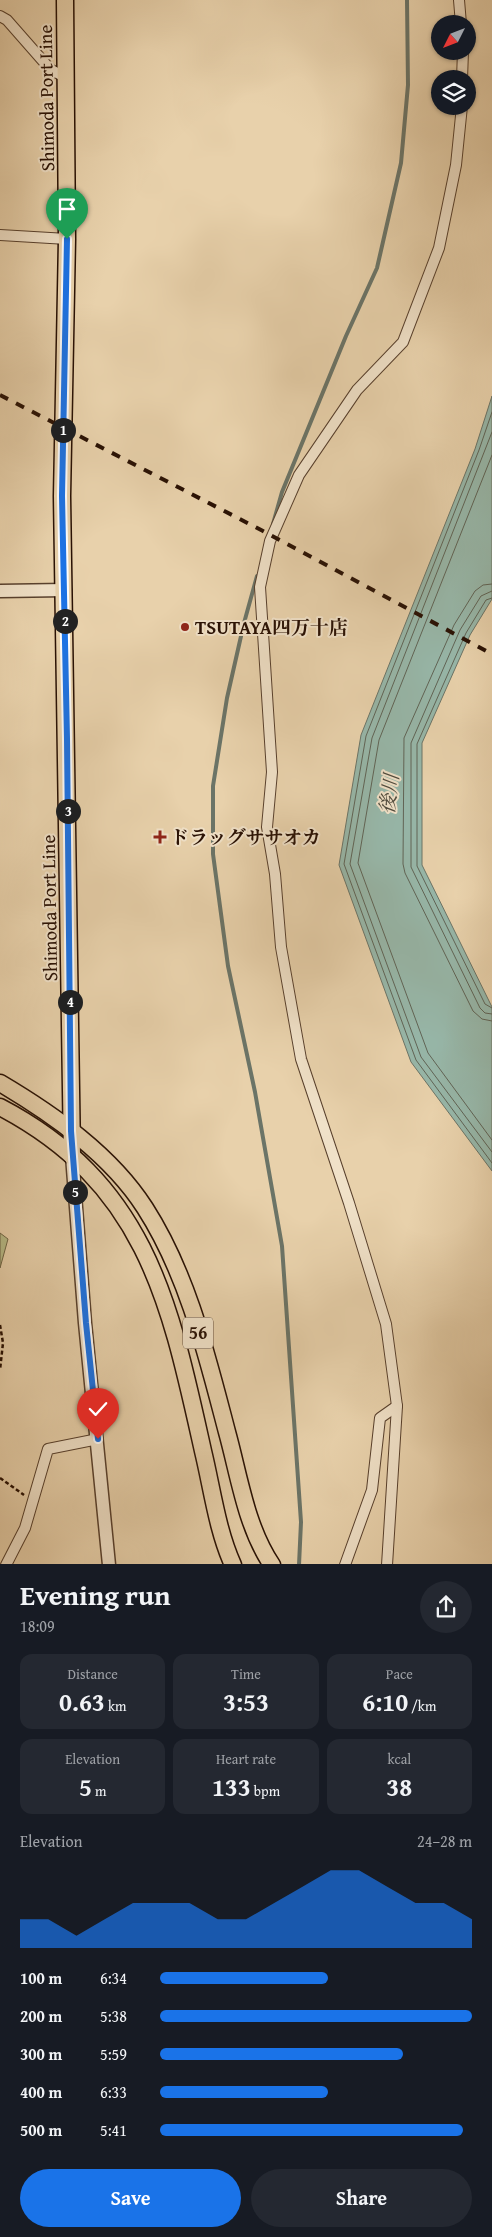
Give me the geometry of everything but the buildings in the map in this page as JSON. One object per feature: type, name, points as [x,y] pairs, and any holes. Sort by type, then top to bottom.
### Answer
[{"type":"main road","name":"Shimoda Port Line","points":[[65,0],[67,239],[62,496],[65,590],[72,1156]]},
{"type":"main road","name":"56","points":[[0,1083],[71,1131],[118,1173],[145,1208],[173,1260],[209,1364],[253,1525],[272,1564]]},
{"type":"main road","name":"56","points":[[0,1107],[38,1130],[88,1171],[123,1214],[147,1256],[178,1342],[218,1519],[233,1564]]},
{"type":"street","points":[[459,0],[460,15]]},
{"type":"street","points":[[0,16],[7,20],[50,69],[66,78]]},
{"type":"street","points":[[387,1564],[397,1406],[386,1324],[302,1059],[281,947],[275,874],[267,828],[272,772],[260,587],[270,541],[299,475],[357,390],[403,342],[439,248],[456,165],[461,115]]},
{"type":"street","points":[[0,235],[67,239]]},
{"type":"street","points":[[0,591],[65,590]]},
{"type":"street","points":[[72,1156],[109,1564]]},
{"type":"street","points":[[345,1564],[372,1490],[380,1418],[397,1406]]},
{"type":"street","points":[[6,1564],[25,1528],[48,1449],[98,1439]]},
{"type":"path","points":[[0,1325],[3,1343],[0,1370]]},
{"type":"path","points":[[0,1478],[34,1501]]},
{"type":"green space","points":[[0,1233],[8,1239],[0,1268]]},
{"type":"water","name":"後川","points":[[492,396],[492,599],[470,635],[422,743],[422,865],[492,1007],[492,1171],[411,1062],[339,865],[361,735],[475,449]]},
{"type":"waterway","points":[[273,524],[282,492],[346,336],[377,268],[401,163],[408,85],[407,0]]},
{"type":"waterway","points":[[257,576],[227,698],[213,786],[213,854],[228,966],[255,1092],[282,1246],[301,1522],[299,1564]]},
{"type":"railway","points":[[0,395],[263,531],[492,654]]},
{"type":"place","name":"TSUTAYA四万十店","points":[[185,627]]},
{"type":"place","name":"ドラッグササオカ","points":[[160,837]]},
{"type":"route","points":[[67,239],[62,496],[65,590],[71,1131],[86,1323],[98,1439]]}]
